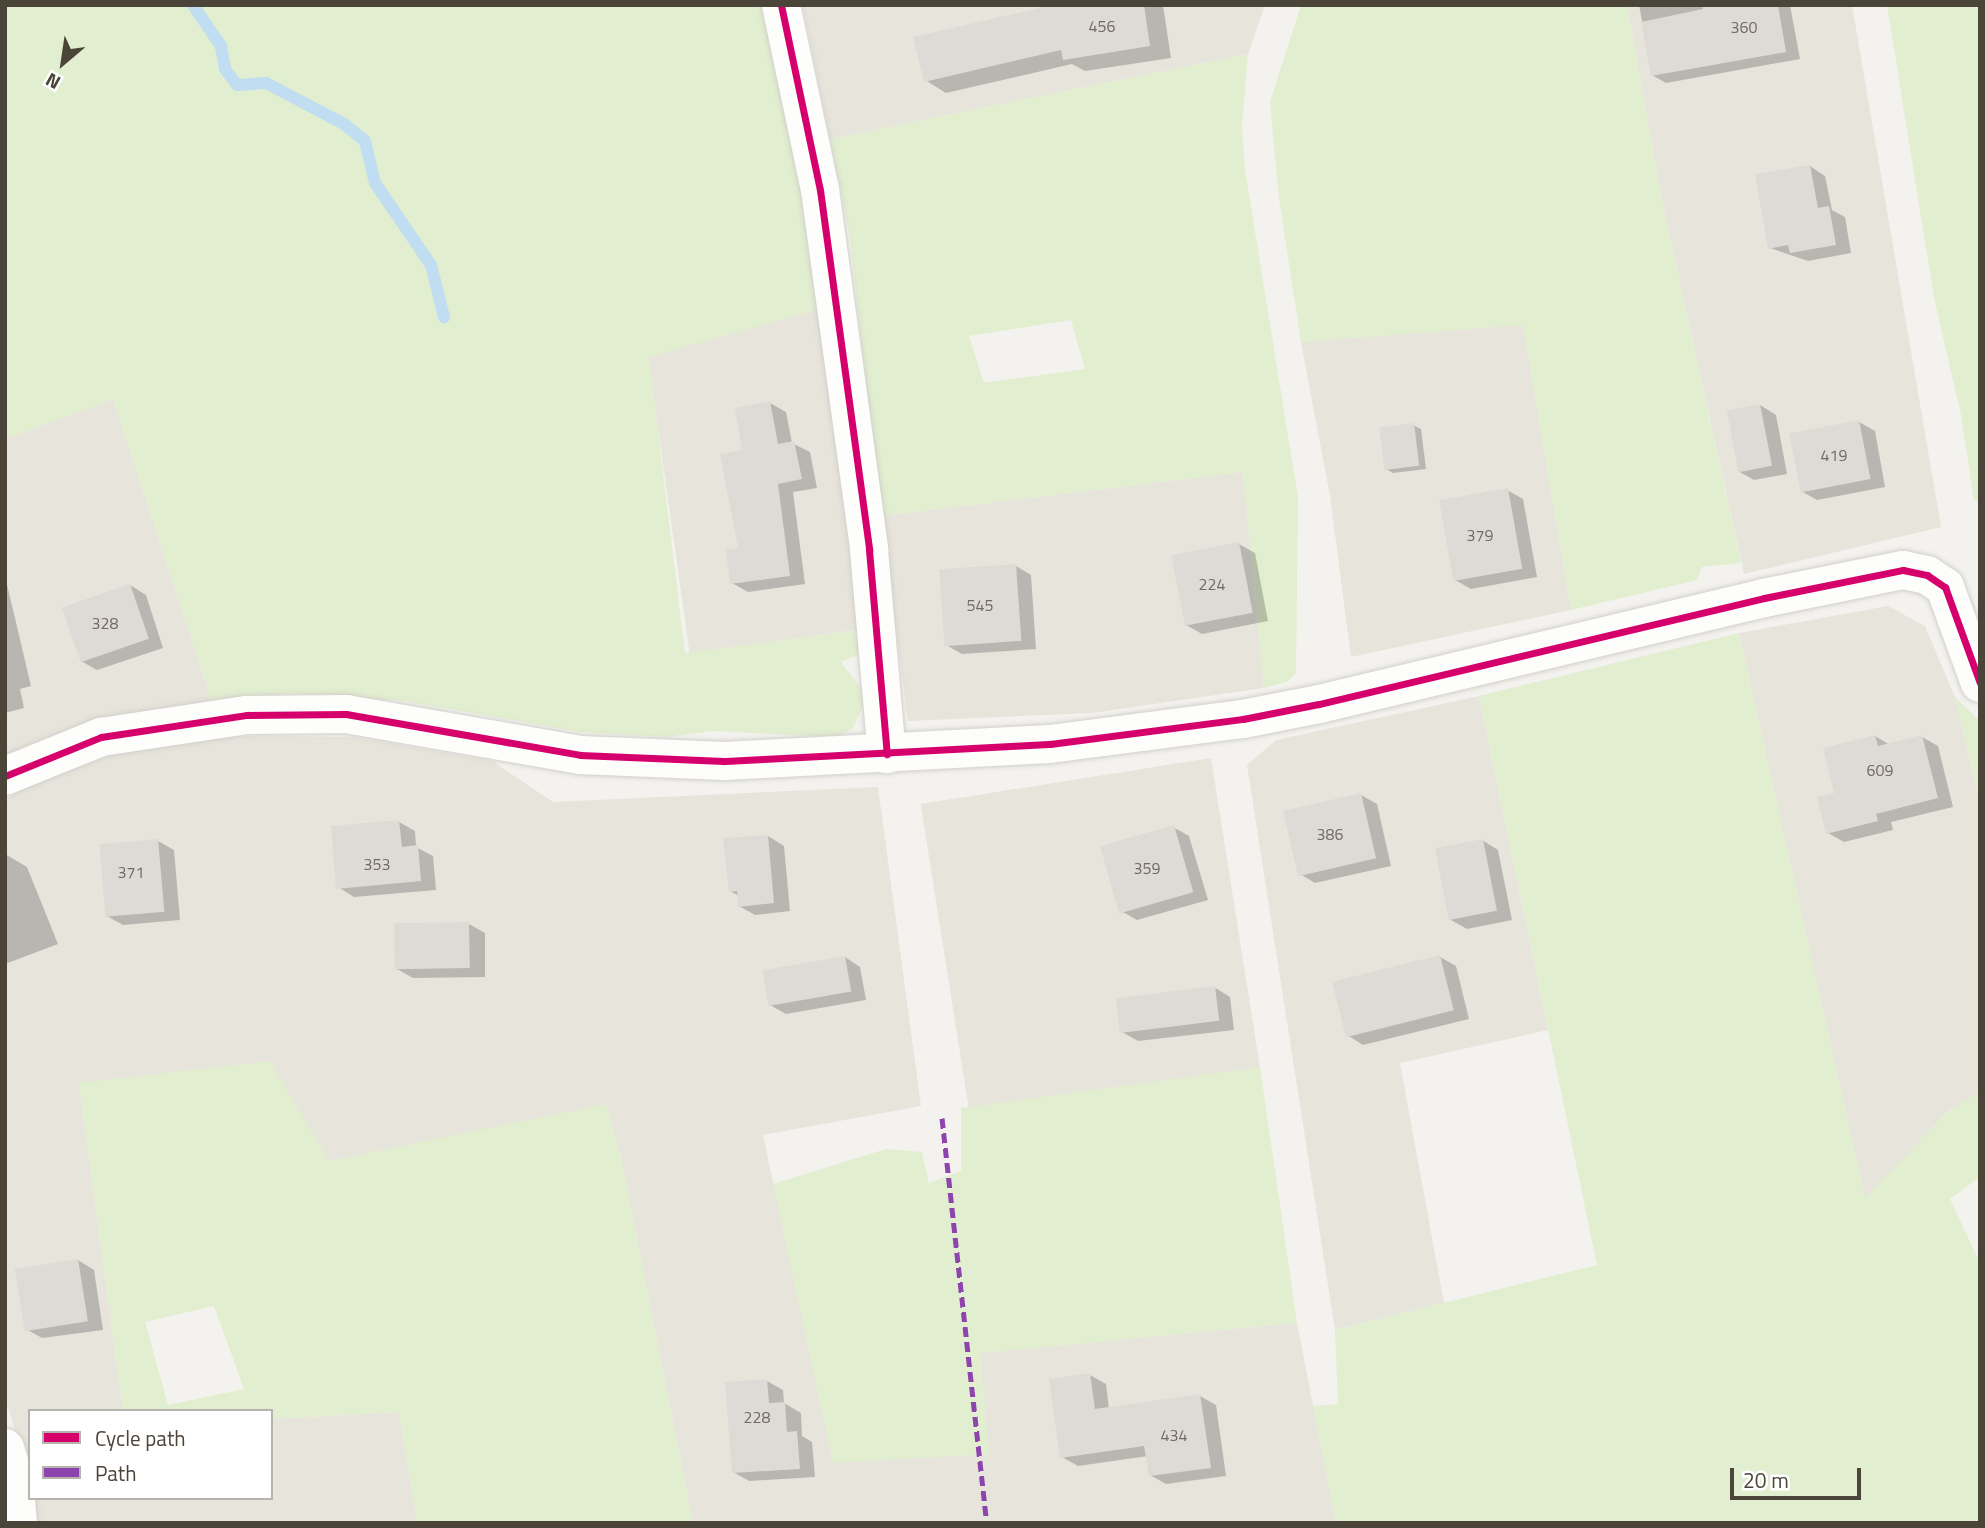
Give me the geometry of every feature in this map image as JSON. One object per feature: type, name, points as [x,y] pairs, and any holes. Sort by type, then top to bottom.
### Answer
[{"type":"street","points":[[781,5],[820,190],[869,550],[887,754]]},
{"type":"street","points":[[5,776],[101,737],[247,715],[346,714],[391,719],[506,745],[580,755],[723,761],[1050,744],[1243,719],[1903,570],[1927,575],[1945,587],[1980,683]]},
{"type":"street","points":[[5,1448],[14,1478],[18,1523]]},
{"type":"shaded area","points":[[803,5],[1265,5],[1248,54],[830,139]]},
{"type":"shaded area","points":[[1627,5],[1852,5],[1941,527],[1744,574],[1661,196]]},
{"type":"shaded area","points":[[820,309],[865,629],[690,653],[645,334]]},
{"type":"shaded area","points":[[1523,324],[1571,610],[1351,657],[1330,496],[1301,342]]},
{"type":"shaded area","points":[[113,399],[213,705],[5,759],[5,439]]},
{"type":"shaded area","points":[[1243,472],[1264,688],[1092,713],[908,721],[881,516]]},
{"type":"shaded area","points":[[1888,606],[1925,626],[1955,697],[1980,802],[1980,1092],[1949,1110],[1865,1199],[1739,633]]},
{"type":"shaded area","points":[[1479,696],[1548,1030],[1400,1063],[1444,1303],[1335,1330],[1247,765],[1276,740]]},
{"type":"shaded area","points":[[236,736],[354,737],[492,761],[553,802],[878,787],[921,1106],[763,1135],[833,1462],[988,1454],[980,1353],[1297,1323],[1336,1523],[693,1523],[621,1158],[606,1105],[329,1161],[79,1083],[123,1409],[28,1409],[28,1469],[5,1399],[5,800],[36,781],[121,752]]},
{"type":"shaded area","points":[[1211,758],[1260,1067],[970,1113],[921,804]]},
{"type":"shaded area","points":[[399,1412],[417,1523],[32,1523],[31,1500],[273,1500],[273,1419]]},
{"type":"green space","points":[[5,5],[763,5],[800,182],[820,309],[649,357],[685,653],[867,629],[870,650],[841,662],[863,691],[864,704],[853,728],[836,737],[712,731],[667,737],[581,732],[404,701],[289,693],[213,705],[113,399],[5,439]]},
{"type":"green space","points":[[1301,5],[1627,5],[1661,196],[1741,563],[1702,567],[1697,580],[1571,610],[1523,325],[1301,342],[1279,199],[1270,102]]},
{"type":"green space","points":[[1887,5],[1980,5],[1980,500],[1974,501],[1961,415],[1934,298]]},
{"type":"green space","points":[[1248,54],[1242,127],[1245,170],[1298,497],[1296,673],[1287,682],[1264,688],[1243,472],[881,516],[849,231],[830,139]],"holes":[[[1071,320],[1085,369],[984,383],[969,336]]]},
{"type":"green space","points":[[1739,633],[1865,1198],[1949,1110],[1980,1092],[1980,1177],[1950,1199],[1980,1263],[1980,1523],[1336,1523],[1313,1406],[1338,1404],[1335,1330],[1597,1265],[1479,696]]},
{"type":"green space","points":[[1955,697],[1980,721],[1980,802]]},
{"type":"green space","points":[[270,1061],[329,1161],[606,1104],[621,1158],[693,1523],[417,1523],[399,1412],[273,1419],[273,1409],[123,1409],[79,1083]],"holes":[[[214,1306],[244,1389],[168,1405],[145,1322]]]},
{"type":"green space","points":[[1260,1067],[1297,1323],[980,1353],[989,1454],[833,1463],[773,1184],[886,1149],[922,1152],[929,1183],[961,1171],[961,1108]]},
{"type":"building","points":[[1053,5],[1144,5],[1150,46],[1063,60],[1061,50],[924,82],[913,37]]},
{"type":"building","points":[[1702,5],[1778,5],[1786,52],[1651,76],[1641,22],[1703,9]]},
{"type":"building","points":[[1810,165],[1818,208],[1829,206],[1836,245],[1790,253],[1788,245],[1768,249],[1755,174]]},
{"type":"building","points":[[770,401],[778,444],[794,441],[802,479],[778,484],[790,576],[730,584],[726,550],[738,548],[720,454],[742,450],[735,408]]},
{"type":"building","points":[[1760,404],[1772,466],[1739,472],[1727,410]]},
{"type":"building","points":[[1859,420],[1870,479],[1801,492],[1789,434]]},
{"type":"building","points":[[1414,423],[1419,466],[1385,470],[1379,427]]},
{"type":"building","points":[[1508,488],[1522,569],[1453,581],[1439,500]]},
{"type":"building","points":[[1239,542],[1253,613],[1185,626],[1171,555]]},
{"type":"building","points":[[1016,564],[1021,641],[945,646],[939,569]]},
{"type":"building","points":[[130,584],[149,639],[81,662],[62,607]]},
{"type":"building","points":[[1875,735],[1878,746],[1922,735],[1938,798],[1876,814],[1878,821],[1826,834],[1817,797],[1834,793],[1823,748]]},
{"type":"building","points":[[1361,793],[1376,858],[1298,876],[1283,811]]},
{"type":"building","points":[[399,820],[402,847],[418,845],[421,881],[336,889],[331,826]]},
{"type":"building","points":[[1174,825],[1193,892],[1119,914],[1100,846]]},
{"type":"building","points":[[768,835],[774,903],[738,907],[737,891],[729,892],[723,838]]},
{"type":"building","points":[[158,839],[164,912],[106,917],[99,844]]},
{"type":"building","points":[[1483,839],[1497,911],[1449,920],[1435,848]]},
{"type":"building","points":[[469,922],[470,968],[395,969],[394,923]]},
{"type":"building","points":[[1440,955],[1454,1010],[1346,1037],[1332,982]]},
{"type":"building","points":[[845,956],[851,991],[769,1006],[762,971]]},
{"type":"building","points":[[1215,986],[1219,1021],[1120,1033],[1116,998]]},
{"type":"building","points":[[78,1259],[88,1321],[25,1331],[15,1269]]},
{"type":"building","points":[[1090,1373],[1095,1409],[1200,1394],[1211,1468],[1149,1476],[1144,1446],[1060,1458],[1049,1379]]},
{"type":"building","points":[[767,1379],[769,1403],[785,1402],[787,1432],[797,1431],[800,1469],[732,1473],[725,1382]]},
{"type":"waterway","points":[[193,5],[221,46],[225,69],[237,85],[266,83],[344,124],[365,141],[375,183],[431,265],[444,317]]},
{"type":"marked path","points":[[942,1118],[987,1523]]},
{"type":"cycle path","points":[[781,5],[820,190],[869,550],[887,754]]},
{"type":"cycle path","points":[[5,776],[101,737],[247,715],[346,714],[580,755],[724,761],[1050,744],[1243,719],[1319,704],[1764,598],[1903,570],[1927,575],[1945,587],[1980,683]]}]
